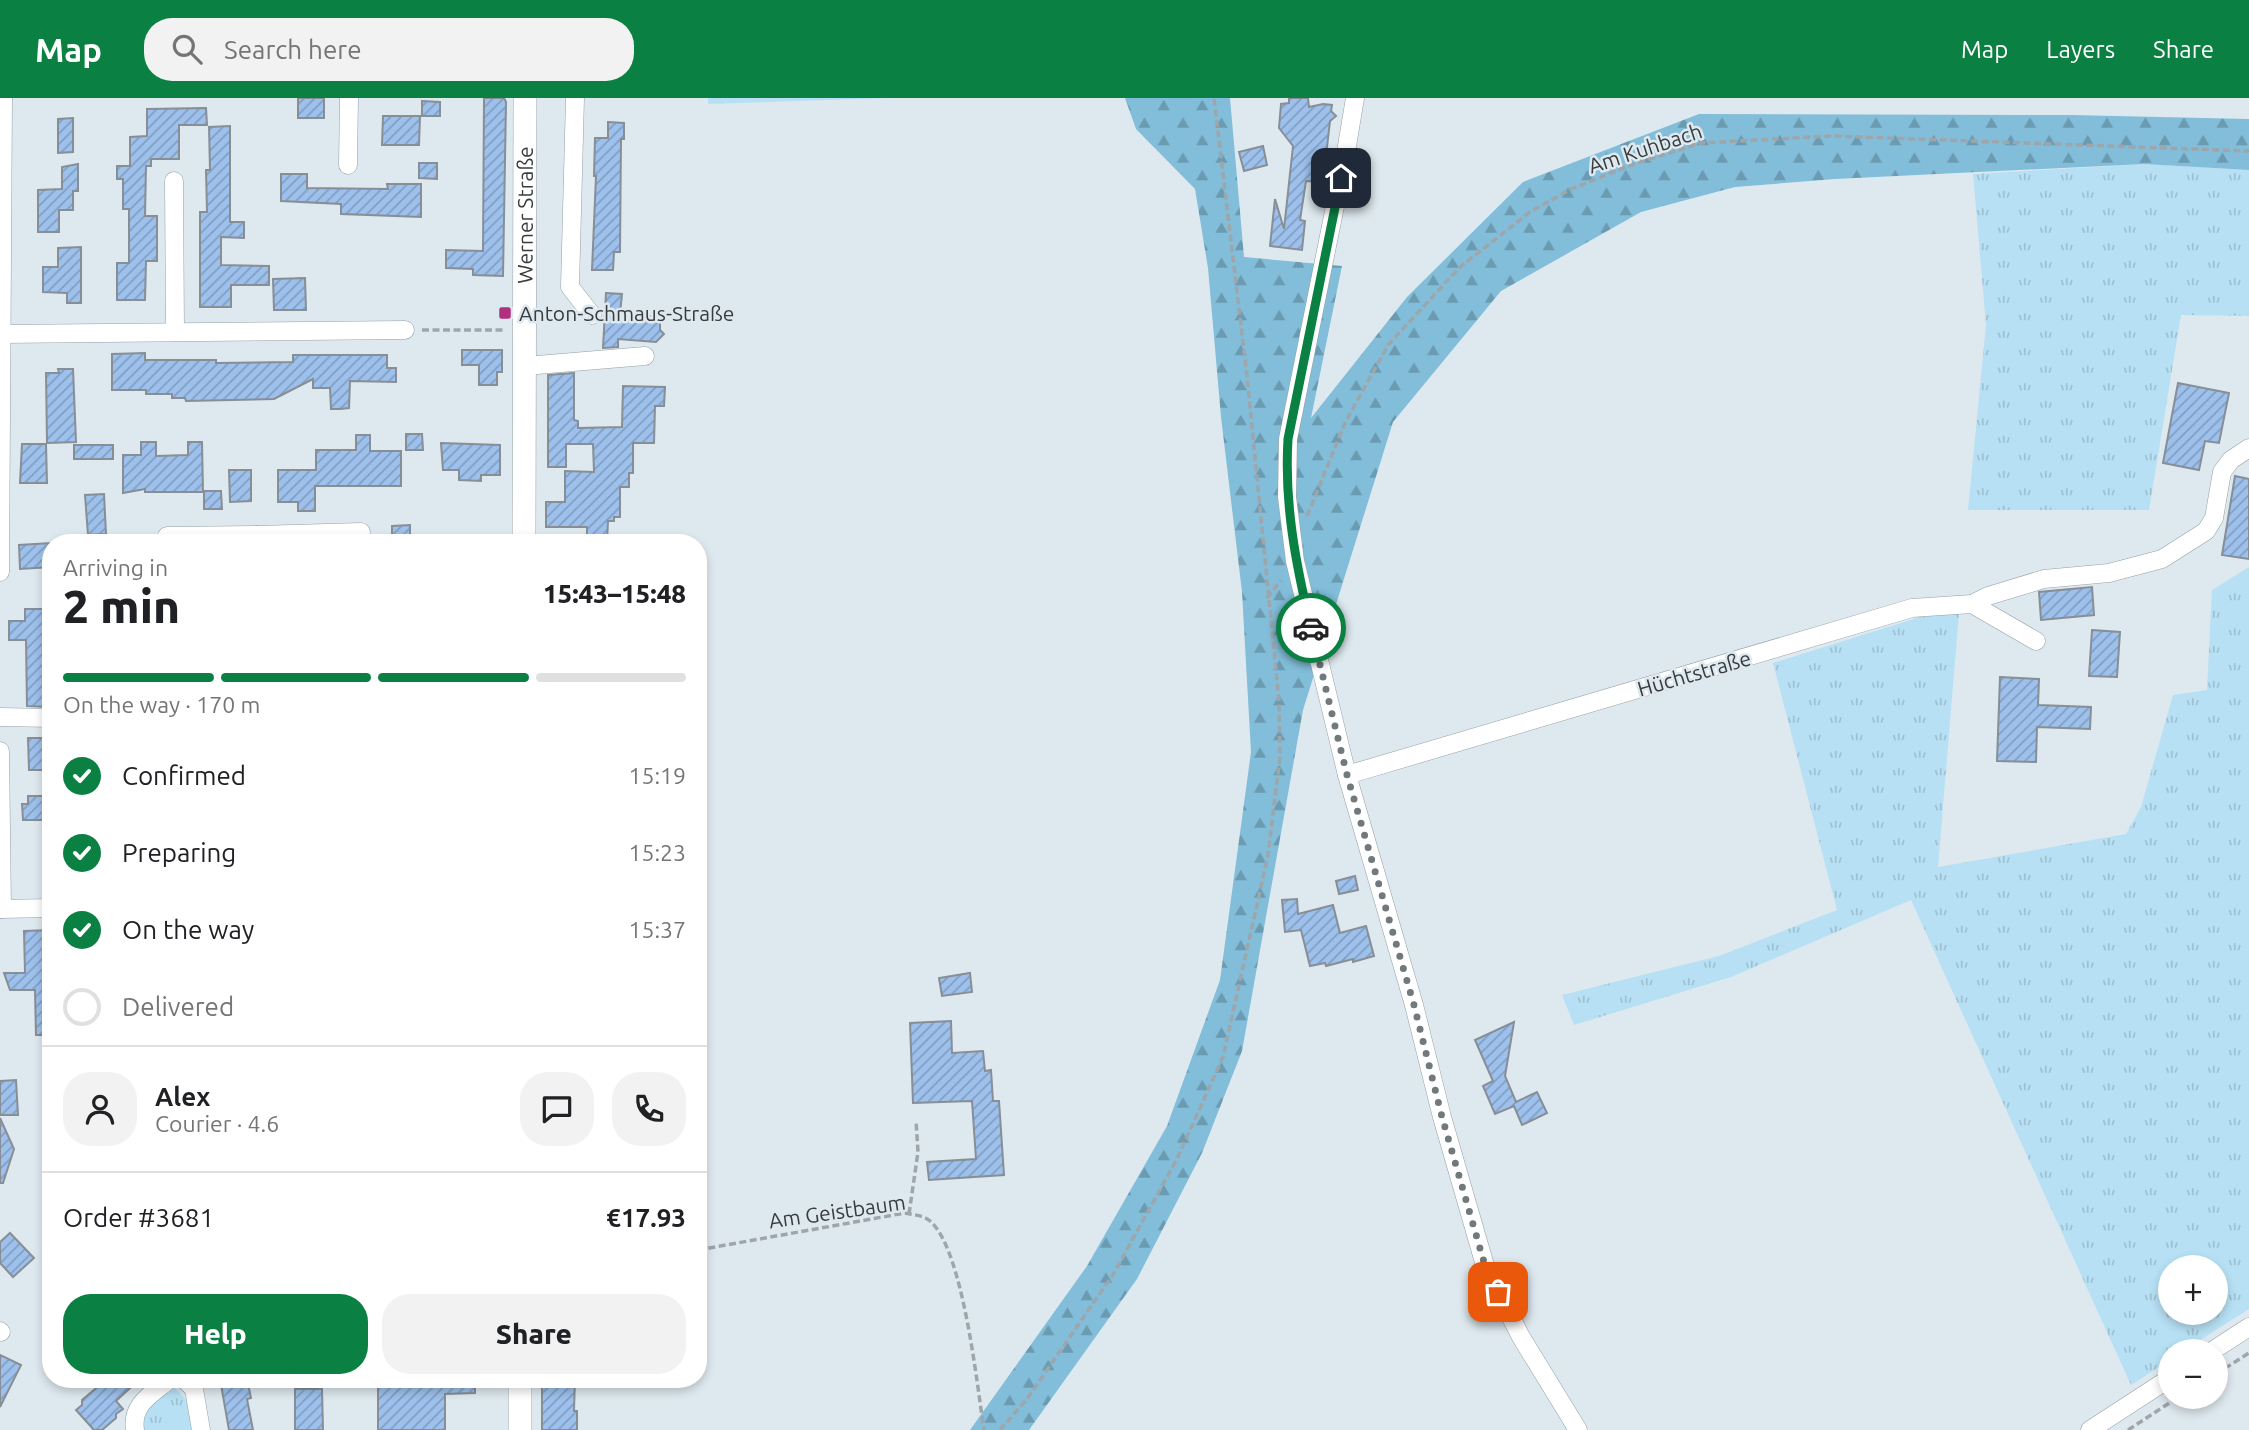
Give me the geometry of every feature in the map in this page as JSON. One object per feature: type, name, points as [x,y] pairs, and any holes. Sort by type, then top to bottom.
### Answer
[{"type":"main road","name":"Werner Straße","points":[[524,534],[525,98]]},
{"type":"main road","points":[[520,1388],[520,1430]]},
{"type":"street","points":[[0,572],[3,98]]},
{"type":"street","points":[[348,165],[349,98]]},
{"type":"street","points":[[575,98],[570,287],[592,315]]},
{"type":"street","points":[[1355,98],[1288,439],[1287,497],[1295,561],[1347,775],[1414,1005],[1442,1117],[1486,1269],[1521,1337],[1578,1430]]},
{"type":"street","points":[[174,181],[175,332]]},
{"type":"street","points":[[2,334],[405,330]]},
{"type":"street","points":[[525,366],[645,356]]},
{"type":"street","name":"Hüchtstraße","points":[[1347,775],[1913,608],[1972,604],[1988,596],[2044,579],[2109,573],[2162,559],[2206,531],[2214,518],[2222,472],[2231,460],[2249,448]]},
{"type":"street","points":[[331,534],[360,532]]},
{"type":"street","points":[[1972,604],[2036,641]]},
{"type":"street","points":[[0,717],[42,718]]},
{"type":"street","points":[[0,751],[1,909],[42,908]]},
{"type":"street","points":[[2228,1341],[2249,1327]]},
{"type":"street","points":[[2090,1430],[2158,1386]]},
{"type":"street","points":[[135,1430],[133,1419],[139,1404],[159,1388]]},
{"type":"street","points":[[193,1388],[201,1430]]},
{"type":"path","points":[[1000,1430],[1027,1399],[1114,1273],[1177,1159],[1223,1057],[1268,855],[1280,757],[1279,701],[1247,376],[1214,98]]},
{"type":"path","name":"Am Kuhbach","points":[[1306,519],[1345,423],[1388,345],[1460,267],[1530,212],[1571,189],[1631,164],[1701,143],[1832,136],[2249,151]]},
{"type":"path","points":[[405,330],[525,330]]},
{"type":"path","points":[[909,1214],[918,1152],[916,1121]]},
{"type":"path","name":"Am Geistbaum","points":[[707,1248],[841,1223],[909,1214],[920,1215],[931,1222],[944,1240],[955,1271],[968,1323],[984,1430]]},
{"type":"path","points":[[2228,1366],[2249,1353]]},
{"type":"path","points":[[2128,1430],[2160,1409]]},
{"type":"green space","points":[[708,98],[889,98],[708,104]]},
{"type":"green space","points":[[1125,98],[1230,98],[1244,257],[1342,266],[1311,418],[1407,297],[1523,182],[1699,114],[2071,115],[2249,119],[2249,170],[2144,164],[1835,179],[1735,187],[1641,212],[1501,291],[1393,422],[1303,710],[1242,1051],[1202,1153],[1137,1279],[1029,1430],[970,1430],[1087,1266],[1167,1126],[1220,980],[1251,752],[1242,592],[1221,417],[1208,268],[1195,189],[1136,129]]},
{"type":"green space","points":[[2144,164],[2249,170],[2249,316],[2181,315],[2149,510],[1968,510],[1986,325],[1973,174]]},
{"type":"green space","points":[[2249,567],[2249,1309],[2228,1322],[2228,1255],[2158,1255],[2158,1325],[2224,1325],[2202,1339],[2158,1339],[2158,1368],[2131,1385],[1911,900],[1731,977],[1574,1025],[1562,995],[1719,956],[1837,910],[1773,663],[1920,617],[1959,613],[1938,867],[2126,834],[2141,807],[2173,695],[2207,690],[2212,590]]},
{"type":"green space","points":[[169,1388],[175,1388],[191,1405],[195,1430],[140,1430],[143,1410]]},
{"type":"building","points":[[298,98],[324,98],[324,118],[298,118]]},
{"type":"building","points":[[484,98],[504,98],[506,102],[503,276],[473,275],[473,269],[446,268],[446,250],[483,251]]},
{"type":"building","points":[[1289,98],[1308,98],[1309,107],[1332,105],[1331,111],[1336,116],[1330,121],[1323,182],[1306,181],[1300,220],[1305,221],[1302,250],[1270,246],[1275,199],[1284,229],[1293,146],[1279,128],[1281,104],[1289,103]]},
{"type":"building","points":[[422,101],[440,102],[440,116],[422,116]]},
{"type":"building","points":[[206,108],[207,125],[179,125],[179,159],[151,159],[151,166],[146,166],[145,216],[157,216],[157,261],[146,261],[145,300],[117,300],[117,263],[129,263],[129,209],[123,209],[123,179],[117,179],[117,166],[130,166],[130,137],[147,136],[147,109]]},
{"type":"building","points":[[383,116],[420,116],[419,145],[382,145]]},
{"type":"building","points":[[73,118],[73,152],[58,153],[58,119]]},
{"type":"building","points":[[608,122],[624,123],[624,139],[621,139],[620,252],[614,252],[613,270],[592,270],[595,138],[608,138]]},
{"type":"building","points":[[230,126],[230,222],[244,222],[244,238],[221,237],[221,265],[269,266],[269,285],[231,285],[231,307],[200,307],[200,212],[207,212],[209,127]]},
{"type":"building","points":[[1263,146],[1267,165],[1244,171],[1239,152]]},
{"type":"building","points":[[419,163],[437,163],[437,179],[419,178]]},
{"type":"building","points":[[78,164],[78,191],[73,191],[73,210],[59,210],[59,232],[38,232],[38,190],[62,189],[62,167]]},
{"type":"building","points":[[281,174],[307,174],[307,188],[388,189],[387,184],[421,184],[421,217],[341,214],[341,204],[281,201]]},
{"type":"building","points":[[81,247],[81,303],[67,303],[67,293],[43,292],[43,267],[58,267],[58,248]]},
{"type":"building","points":[[305,278],[306,310],[274,310],[273,279]]},
{"type":"building","points":[[606,293],[622,294],[620,314],[660,319],[660,330],[664,334],[656,342],[618,339],[618,347],[603,348]]},
{"type":"building","points":[[462,350],[502,350],[502,372],[497,372],[497,385],[479,385],[479,365],[462,365]]},
{"type":"building","points":[[145,353],[145,360],[216,360],[216,363],[293,362],[293,355],[387,355],[387,368],[396,368],[396,382],[350,381],[349,408],[340,409],[331,409],[330,388],[313,388],[313,379],[274,399],[186,401],[185,398],[172,398],[172,394],[146,394],[146,390],[112,390],[112,354]]},
{"type":"building","points":[[58,369],[73,369],[76,442],[47,443],[46,373],[59,373]]},
{"type":"building","points":[[574,373],[574,420],[578,421],[578,428],[622,427],[623,386],[665,387],[664,406],[655,406],[654,443],[633,443],[633,473],[629,473],[629,487],[620,487],[620,517],[608,521],[607,534],[587,534],[587,527],[546,527],[546,502],[565,502],[565,471],[594,472],[593,444],[566,444],[566,467],[548,467],[548,375]]},
{"type":"building","points":[[2178,383],[2229,393],[2219,443],[2205,441],[2199,470],[2163,463]]},
{"type":"building","points":[[406,434],[422,434],[423,450],[406,450]]},
{"type":"building","points":[[356,435],[370,435],[370,451],[401,451],[401,486],[315,486],[315,511],[298,511],[298,502],[278,502],[278,470],[316,470],[316,450],[356,450]]},
{"type":"building","points":[[141,442],[156,442],[156,456],[188,455],[188,442],[202,442],[203,492],[145,492],[145,489],[123,493],[123,455],[141,455]]},
{"type":"building","points":[[441,443],[500,445],[500,475],[481,475],[481,481],[459,480],[459,470],[443,470]]},
{"type":"building","points":[[22,444],[46,444],[47,483],[20,483]]},
{"type":"building","points":[[74,445],[113,445],[113,459],[74,459]]},
{"type":"building","points":[[229,470],[251,470],[251,501],[230,502]]},
{"type":"building","points":[[2235,476],[2249,479],[2249,559],[2222,555]]},
{"type":"building","points":[[204,491],[221,491],[222,509],[204,509]]},
{"type":"building","points":[[104,494],[106,534],[88,534],[85,495]]},
{"type":"building","points":[[410,525],[410,534],[392,534],[392,526]]},
{"type":"building","points":[[42,544],[42,568],[20,569],[19,545]]},
{"type":"building","points":[[2092,587],[2094,615],[2041,620],[2039,592]]},
{"type":"building","points":[[25,609],[42,609],[42,707],[27,706],[26,640],[9,640],[9,621],[25,621]]},
{"type":"building","points":[[2092,630],[2120,632],[2117,677],[2089,676]]},
{"type":"building","points":[[2000,677],[2039,679],[2038,705],[2091,707],[2090,729],[2037,727],[2036,762],[1997,761]]},
{"type":"building","points":[[28,738],[42,738],[42,770],[29,770]]},
{"type":"building","points":[[28,796],[42,796],[42,819],[23,820],[22,804],[28,804]]},
{"type":"building","points":[[1355,876],[1358,890],[1339,894],[1336,881]]},
{"type":"building","points":[[1297,899],[1298,914],[1333,905],[1340,933],[1366,926],[1374,956],[1353,962],[1353,959],[1326,966],[1325,963],[1310,966],[1301,930],[1285,932],[1282,900]]},
{"type":"building","points":[[42,930],[42,1035],[36,1035],[35,990],[10,990],[4,973],[25,973],[24,931]]},
{"type":"building","points":[[970,973],[972,992],[942,996],[939,978]]},
{"type":"building","points":[[951,1021],[952,1053],[983,1051],[985,1071],[991,1070],[993,1101],[999,1101],[1004,1175],[929,1180],[927,1162],[976,1159],[972,1101],[913,1103],[910,1023]]},
{"type":"building","points":[[1514,1022],[1505,1076],[1516,1102],[1537,1092],[1547,1113],[1522,1125],[1514,1106],[1495,1114],[1483,1086],[1493,1081],[1475,1040]]},
{"type":"building","points":[[16,1080],[18,1115],[0,1115],[0,1081]]},
{"type":"building","points":[[0,1118],[14,1149],[3,1183],[0,1183]]},
{"type":"building","points":[[10,1233],[34,1258],[13,1277],[0,1263],[0,1242]]},
{"type":"building","points":[[0,1355],[21,1365],[0,1407]]},
{"type":"building","points":[[96,1388],[130,1388],[116,1401],[123,1409],[102,1430],[94,1430],[76,1410],[82,1405],[82,1400]]},
{"type":"building","points":[[222,1388],[249,1388],[251,1398],[247,1399],[253,1430],[229,1430]]},
{"type":"building","points":[[378,1388],[475,1388],[475,1393],[445,1394],[445,1430],[378,1430]]},
{"type":"building","points":[[542,1388],[575,1388],[577,1430],[542,1430]]},
{"type":"building","points":[[295,1389],[322,1389],[323,1430],[295,1430]]},
{"type":"way so far","points":[[1311,628],[1347,775],[1414,1005],[1442,1117],[1486,1269],[1498,1292]]},
{"type":"place","name":"Anton-Schmaus-Straße","points":[[505,313]]},
{"type":"route","points":[[1311,628],[1295,561],[1286,466],[1288,439],[1341,178]]}]
